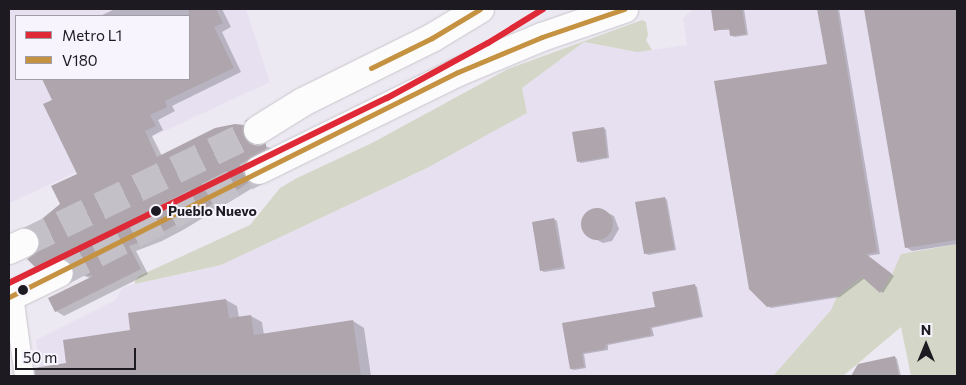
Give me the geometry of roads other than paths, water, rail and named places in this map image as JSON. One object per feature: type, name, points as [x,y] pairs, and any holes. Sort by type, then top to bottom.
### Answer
[{"type":"main road","points":[[258,130],[303,102],[432,38],[480,9]]},
{"type":"main road","points":[[259,170],[458,72],[542,37],[624,9]]},
{"type":"main road","points":[[11,296],[59,273]]},
{"type":"street","points":[[11,296],[24,376]]},
{"type":"tunnel","points":[[24,243],[258,130]]},
{"type":"tunnel","points":[[59,273],[259,170]]},
{"type":"metro line","name":"L1","points":[[9,283],[387,98],[488,43],[543,9]]},
{"type":"place","name":"Pueblo Nuevo","points":[[156,211]]}]
